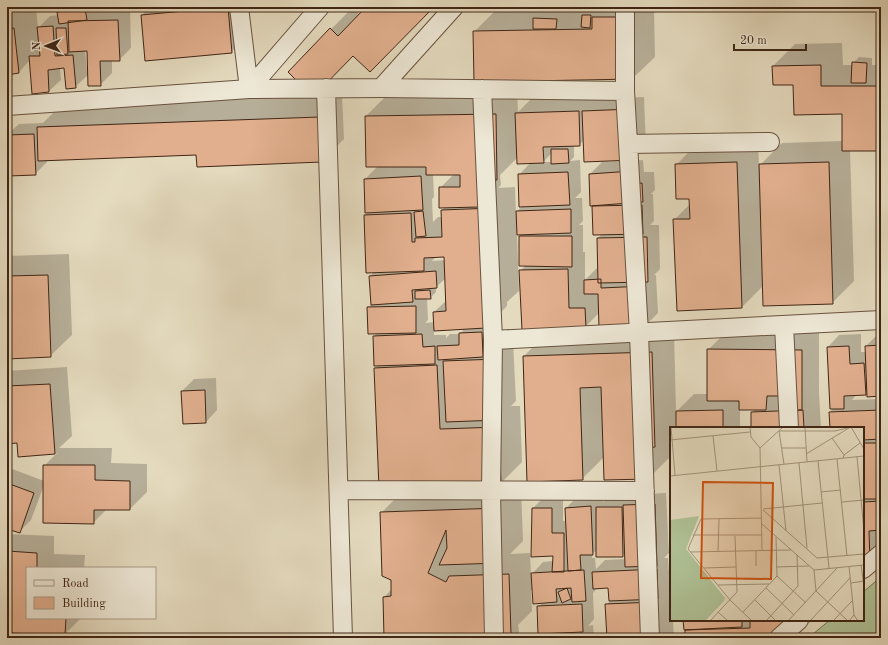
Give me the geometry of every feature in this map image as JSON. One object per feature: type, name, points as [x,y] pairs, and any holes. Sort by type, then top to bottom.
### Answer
[{"type":"street","points":[[239,7],[249,89]]},
{"type":"street","points":[[249,89],[320,7]]},
{"type":"street","points":[[381,88],[454,7]]},
{"type":"street","points":[[625,7],[625,91],[639,333],[650,638]]},
{"type":"street","points":[[326,88],[343,638]]},
{"type":"street","points":[[7,106],[249,89],[381,88],[625,91]]},
{"type":"street","points":[[482,89],[493,340],[491,491],[494,638]]},
{"type":"street","points":[[628,144],[770,142]]},
{"type":"street","points":[[493,340],[881,320]]},
{"type":"street","points":[[784,325],[789,427]]},
{"type":"street","points":[[339,490],[645,491]]},
{"type":"street","points":[[864,568],[881,554]]},
{"type":"street","points":[[779,638],[797,621]]},
{"type":"green space","points":[[881,577],[881,638],[808,638],[829,621],[864,621],[864,591]]},
{"type":"building","points":[[228,7],[232,53],[145,61],[141,15]]},
{"type":"building","points":[[366,7],[434,7],[370,72],[353,56],[313,97],[288,72],[330,28],[338,36]]},
{"type":"building","points":[[85,8],[87,20],[59,24],[57,12]]},
{"type":"building","points":[[582,15],[591,15],[590,28],[581,27]]},
{"type":"building","points":[[592,17],[616,17],[634,79],[474,82],[473,31],[592,29]]},
{"type":"building","points":[[533,18],[557,19],[556,29],[533,29]]},
{"type":"building","points":[[118,20],[120,61],[100,61],[101,86],[88,86],[87,51],[69,52],[68,21]]},
{"type":"building","points":[[53,26],[55,56],[73,55],[76,88],[66,89],[64,68],[48,70],[49,92],[32,94],[29,56],[40,56],[37,27]]},
{"type":"building","points":[[14,28],[19,73],[7,75],[7,29]]},
{"type":"building","points":[[56,28],[66,28],[68,54],[57,55]]},
{"type":"building","points":[[852,62],[867,63],[866,83],[851,83]]},
{"type":"building","points":[[821,65],[821,86],[881,86],[881,151],[842,151],[842,114],[794,115],[793,85],[773,85],[772,66]]},
{"type":"building","points":[[632,109],[634,160],[584,162],[582,111]]},
{"type":"building","points":[[579,111],[580,146],[543,147],[544,163],[517,164],[515,113]]},
{"type":"building","points":[[496,114],[497,180],[479,180],[479,207],[439,208],[439,187],[460,187],[460,175],[426,175],[426,167],[366,167],[365,116]]},
{"type":"building","points":[[320,117],[322,162],[197,167],[196,155],[38,161],[37,127]]},
{"type":"building","points":[[34,134],[36,175],[8,176],[7,135]]},
{"type":"building","points":[[551,149],[568,149],[569,163],[551,164]]},
{"type":"building","points":[[737,162],[742,308],[677,311],[673,219],[690,219],[689,199],[676,199],[675,164]]},
{"type":"building","points":[[829,162],[833,304],[763,306],[759,164]]},
{"type":"building","points":[[632,171],[632,184],[642,183],[643,202],[590,206],[589,174]]},
{"type":"building","points":[[568,172],[570,205],[519,207],[518,174]]},
{"type":"building","points":[[421,176],[423,210],[365,213],[364,179]]},
{"type":"building","points":[[642,205],[643,234],[593,235],[592,206]]},
{"type":"building","points":[[494,208],[486,328],[434,331],[433,312],[446,311],[444,257],[424,258],[424,271],[366,273],[364,215],[411,213],[412,242],[415,242],[415,238],[442,237],[441,210]]},
{"type":"building","points":[[571,209],[571,233],[517,235],[516,211]]},
{"type":"building","points":[[423,211],[426,236],[416,237],[414,212]]},
{"type":"building","points":[[519,236],[572,236],[572,267],[519,266]]},
{"type":"building","points":[[647,237],[648,282],[598,283],[597,238]]},
{"type":"building","points":[[568,269],[569,308],[585,308],[586,328],[522,330],[519,270]]},
{"type":"building","points":[[436,271],[437,288],[412,290],[413,302],[371,305],[369,276]]},
{"type":"building","points":[[48,275],[51,357],[7,359],[7,276]]},
{"type":"building","points":[[601,279],[601,288],[645,286],[646,326],[599,328],[598,294],[584,294],[584,280]]},
{"type":"building","points":[[430,290],[431,299],[415,299],[415,291]]},
{"type":"building","points":[[416,306],[416,333],[368,334],[367,307]]},
{"type":"building","points":[[482,332],[483,357],[438,360],[437,346],[459,345],[459,333]]},
{"type":"building","points":[[422,334],[423,347],[435,346],[435,364],[374,366],[373,336]]},
{"type":"building","points":[[881,345],[881,396],[867,397],[865,346]]},
{"type":"building","points":[[849,346],[850,364],[864,363],[866,395],[844,396],[844,409],[830,409],[827,347]]},
{"type":"building","points":[[707,349],[802,350],[802,410],[783,410],[783,396],[767,396],[766,410],[739,410],[739,401],[707,401]]},
{"type":"building","points":[[652,352],[655,447],[648,448],[649,479],[604,480],[601,387],[580,388],[583,480],[527,482],[523,356]]},
{"type":"building","points":[[497,359],[499,420],[446,422],[443,361]]},
{"type":"building","points":[[437,365],[440,429],[499,427],[501,485],[379,488],[374,368]]},
{"type":"building","points":[[50,384],[55,454],[18,457],[17,443],[7,444],[7,386]]},
{"type":"building","points":[[205,390],[206,423],[183,424],[181,391]]},
{"type":"building","points":[[723,410],[723,427],[676,427],[676,411]]},
{"type":"building","points":[[803,410],[804,427],[751,427],[751,412]]},
{"type":"building","points":[[881,410],[881,439],[864,440],[864,427],[830,427],[829,412]]},
{"type":"building","points":[[864,443],[880,443],[881,499],[864,499]]},
{"type":"building","points":[[43,465],[95,465],[95,480],[130,481],[130,510],[94,510],[94,524],[43,523]]},
{"type":"building","points":[[7,483],[34,493],[20,533],[7,529]]},
{"type":"building","points":[[881,501],[881,530],[869,531],[870,563],[864,563],[864,502]]},
{"type":"building","points":[[655,504],[657,566],[625,567],[623,505]]},
{"type":"building","points":[[591,506],[593,555],[580,555],[581,570],[568,571],[565,508]]},
{"type":"building","points":[[596,507],[622,507],[623,557],[596,557]]},
{"type":"building","points":[[500,508],[501,563],[439,565],[447,548],[446,530],[428,573],[446,582],[449,576],[509,574],[511,634],[497,635],[497,638],[384,638],[383,597],[391,596],[391,580],[382,576],[380,512]]},
{"type":"building","points":[[532,508],[552,508],[552,533],[564,533],[564,572],[552,572],[553,556],[531,557]]},
{"type":"building","points":[[7,551],[37,553],[37,567],[26,567],[26,619],[66,619],[65,635],[7,633]]},
{"type":"building","points":[[657,569],[658,599],[609,601],[608,588],[593,589],[592,572]]},
{"type":"building","points":[[584,570],[586,601],[572,602],[571,588],[556,589],[557,602],[533,604],[531,573]]},
{"type":"building","points":[[567,588],[571,599],[562,603],[558,592]]},
{"type":"building","points":[[655,602],[656,638],[607,638],[605,604]]},
{"type":"building","points":[[582,604],[583,632],[538,634],[537,606]]},
{"type":"building","points":[[683,621],[742,621],[742,627],[684,630]]},
{"type":"building","points":[[750,621],[796,621],[797,637],[685,638],[685,630],[750,628]]}]
